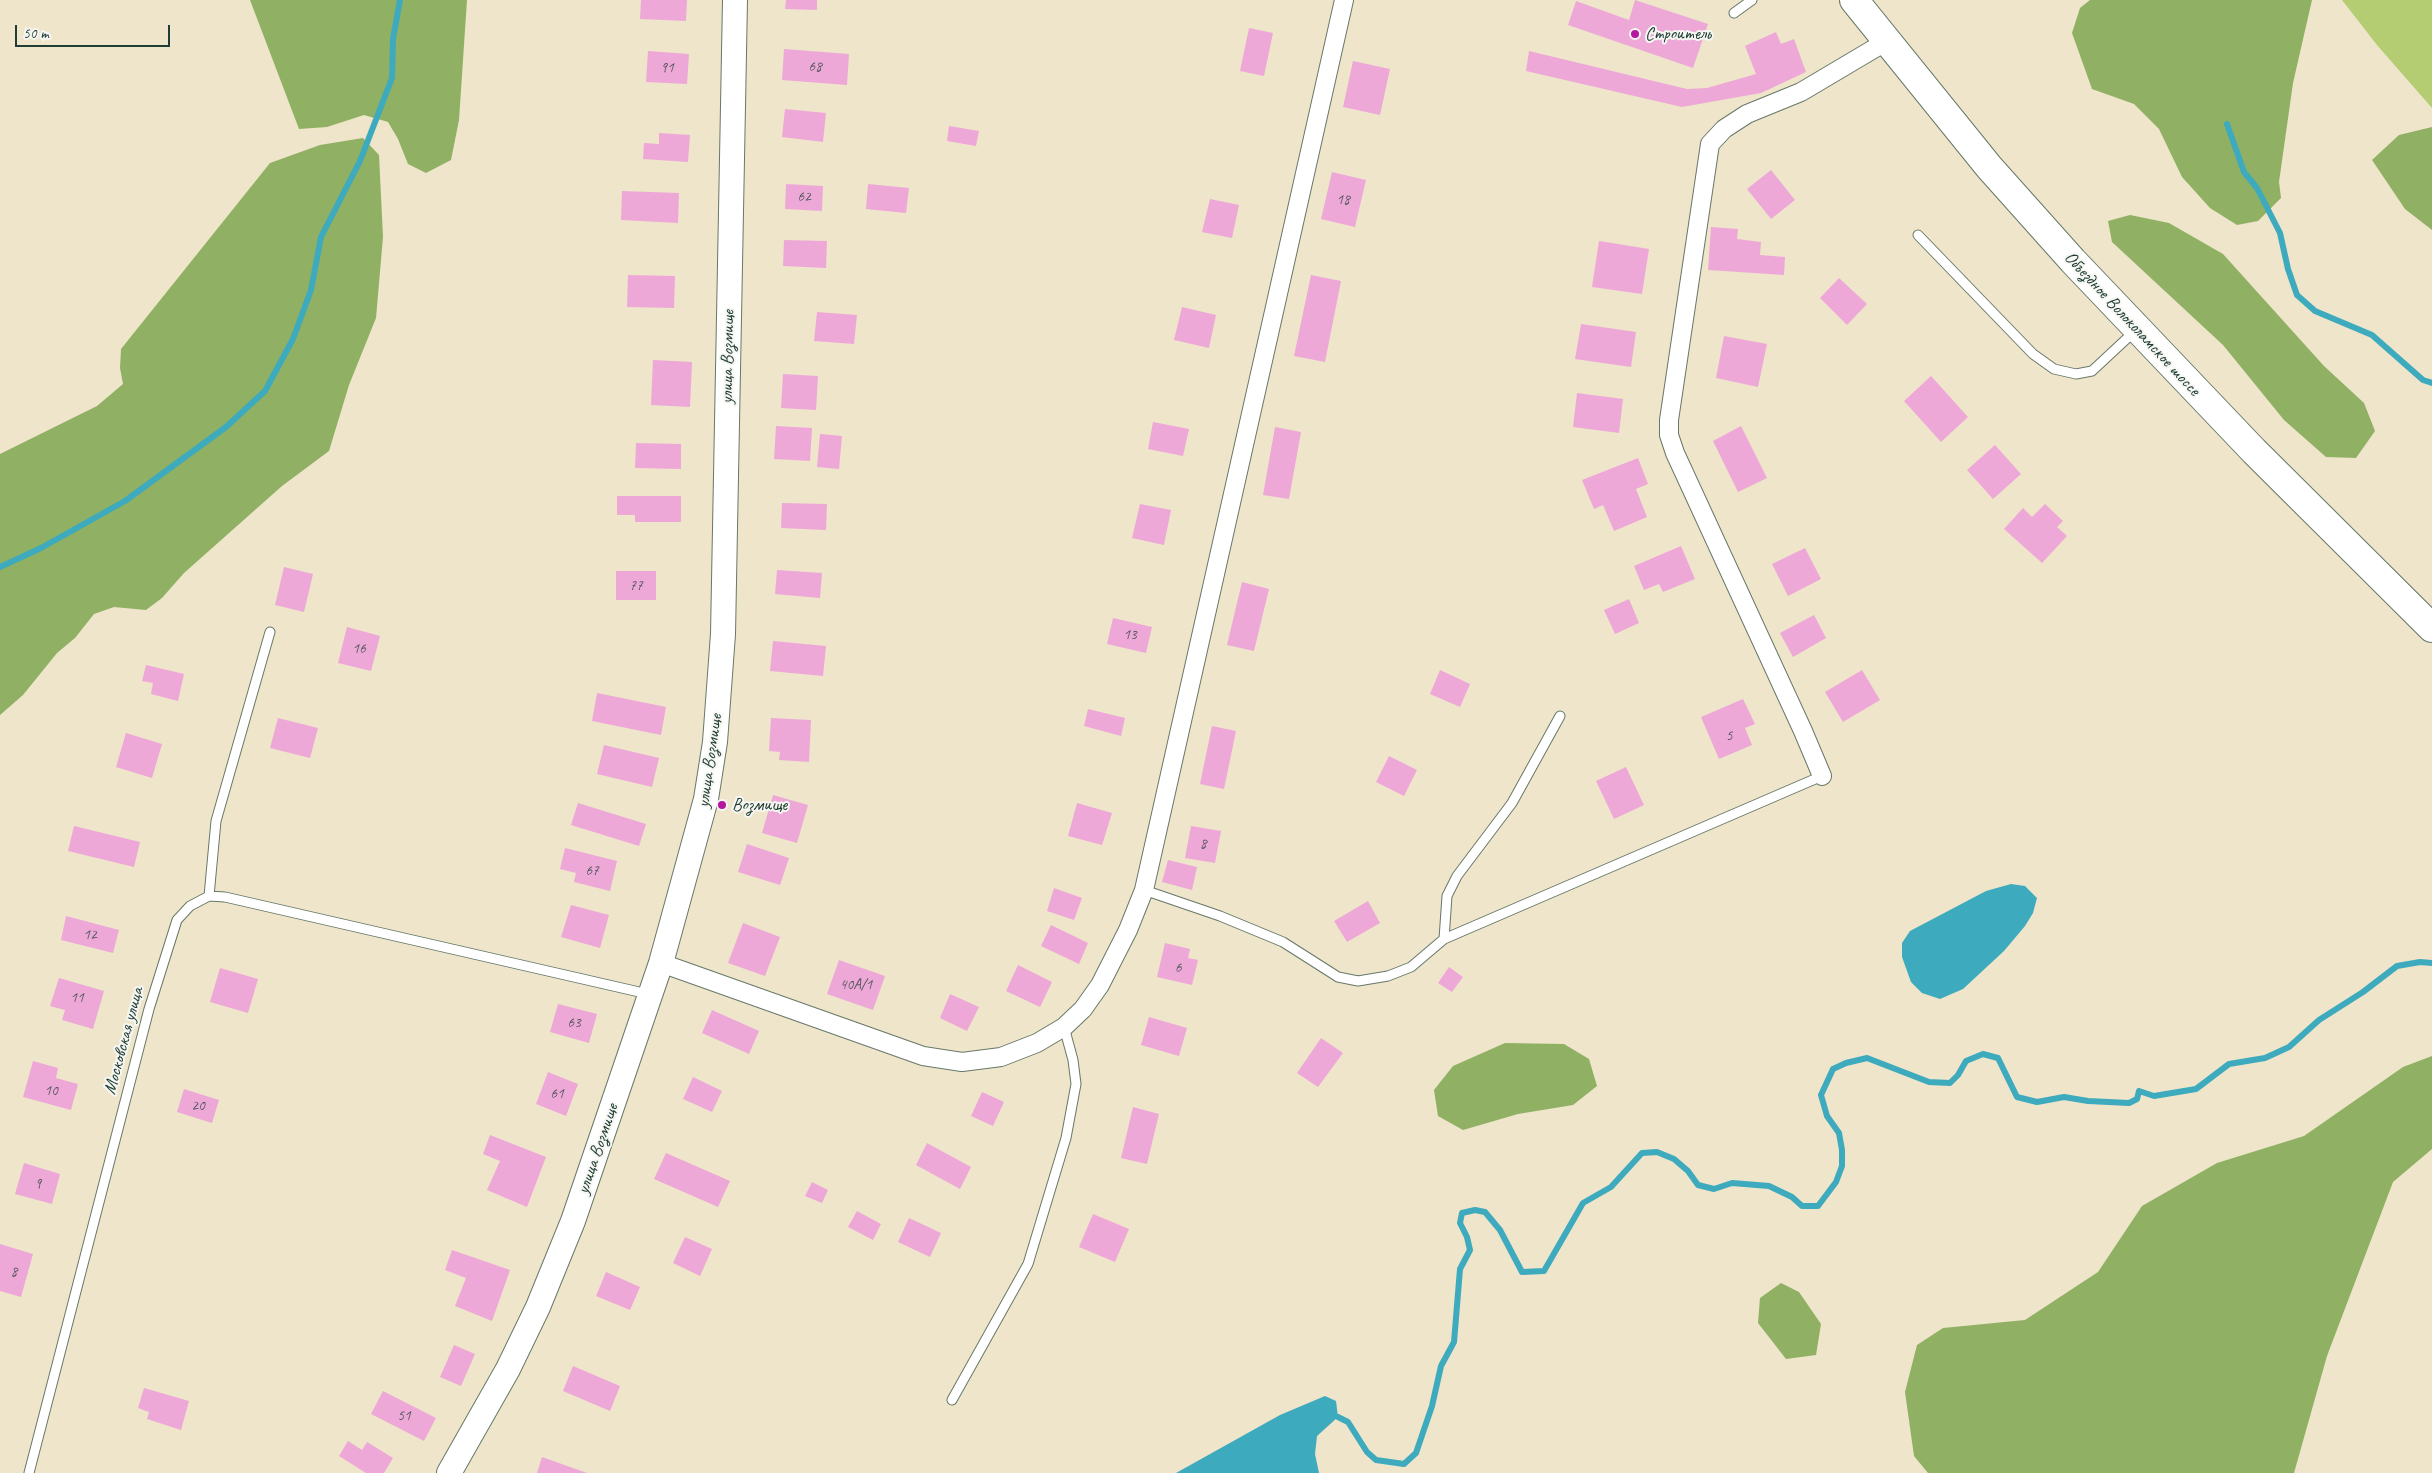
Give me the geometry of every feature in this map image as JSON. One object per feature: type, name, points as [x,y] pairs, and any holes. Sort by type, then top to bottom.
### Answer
[{"type":"main road","name":"улица Возмище","points":[[449,1473],[508,1369],[538,1307],[573,1221],[662,963],[706,799],[715,742],[723,634],[736,0]]},
{"type":"main road","name":"Объездное Волоколамское шоссе","points":[[1854,0],[1989,167],[2136,330],[2432,628]]},
{"type":"street","points":[[662,963],[923,1056],[962,1062],[1001,1057],[1037,1043],[1064,1027],[1083,1009],[1100,985],[1128,930],[1144,890],[1344,0]]},
{"type":"street","points":[[1822,776],[1675,453],[1669,435],[1669,420],[1710,144],[1724,129],[1747,114],[1801,92],[1887,41]]},
{"type":"lane","points":[[1734,13],[1752,0]]},
{"type":"lane","points":[[1918,235],[2033,354],[2054,369],[2076,374],[2092,370],[2136,330]]},
{"type":"lane","points":[[270,632],[216,821],[209,896],[225,896],[651,995]]},
{"type":"lane","points":[[1444,939],[1447,896],[1457,876],[1512,803],[1560,716]]},
{"type":"lane","points":[[1144,890],[1282,942],[1338,977],[1358,981],[1388,976],[1411,967],[1444,939],[1822,776]]},
{"type":"lane","name":"Московская улица","points":[[29,1473],[148,1009],[177,920],[190,906],[209,896]]},
{"type":"lane","points":[[952,1400],[1028,1264],[1063,1147],[1076,1084],[1073,1060],[1064,1027]]},
{"type":"green space","points":[[250,0],[467,0],[459,120],[451,160],[426,173],[408,164],[398,139],[388,122],[364,115],[327,127],[299,129]]},
{"type":"green space","points":[[2090,0],[2312,0],[2293,83],[2279,182],[2281,198],[2258,221],[2237,225],[2210,208],[2182,177],[2159,129],[2134,104],[2092,89],[2072,33],[2080,8]]},
{"type":"green space","points":[[2342,0],[2432,0],[2432,108],[2377,45]]},
{"type":"green space","points":[[2432,127],[2432,230],[2405,209],[2372,160],[2399,135]]},
{"type":"green space","points":[[363,138],[379,155],[383,237],[376,318],[349,385],[329,451],[282,486],[184,573],[162,598],[146,610],[114,607],[94,614],[75,638],[57,653],[23,695],[0,715],[0,454],[97,406],[123,384],[120,368],[121,349],[270,163],[320,145]]},
{"type":"green space","points":[[2130,215],[2169,223],[2223,254],[2324,366],[2364,403],[2375,431],[2356,458],[2326,457],[2284,420],[2223,345],[2112,242],[2108,221]]},
{"type":"green space","points":[[1505,1043],[1564,1044],[1589,1059],[1597,1086],[1573,1105],[1518,1114],[1463,1130],[1438,1116],[1434,1090],[1453,1066]]},
{"type":"green space","points":[[2432,1056],[2432,1149],[2393,1182],[2327,1356],[2294,1473],[1928,1473],[1914,1456],[1905,1392],[1917,1345],[1943,1328],[2025,1320],[2098,1272],[2142,1206],[2217,1163],[2304,1136],[2403,1067]]},
{"type":"green space","points":[[1781,1283],[1799,1292],[1821,1324],[1816,1355],[1786,1359],[1758,1323],[1760,1298]]},
{"type":"water","points":[[2011,884],[2025,886],[2037,898],[2033,913],[2025,926],[2004,951],[1963,989],[1940,999],[1922,993],[1911,982],[1902,957],[1902,943],[1910,931],[1986,891]]},
{"type":"water","points":[[1325,1396],[1336,1401],[1338,1417],[1317,1436],[1315,1454],[1319,1473],[1176,1473],[1280,1415]]},
{"type":"building","points":[[641,0],[687,0],[686,21],[640,19]]},
{"type":"building","points":[[786,0],[817,0],[817,10],[785,9]]},
{"type":"building","points":[[1635,0],[1708,24],[1693,68],[1568,25],[1576,1],[1629,20]]},
{"type":"building","points":[[1249,28],[1273,33],[1264,76],[1240,71]]},
{"type":"building","points":[[1776,32],[1781,44],[1794,39],[1806,72],[1761,93],[1682,107],[1526,71],[1529,51],[1687,89],[1707,88],[1756,74],[1745,46]]},
{"type":"building","points":[[784,49],[849,54],[847,85],[782,80]]},
{"type":"building","points":[[648,51],[689,54],[687,84],[646,82]]},
{"type":"building","points":[[1353,61],[1390,69],[1380,115],[1343,107]]},
{"type":"building","points":[[785,109],[826,113],[823,142],[782,137]]},
{"type":"building","points":[[949,126],[979,131],[976,146],[947,141]]},
{"type":"building","points":[[659,133],[690,135],[688,162],[643,159],[644,143],[659,144]]},
{"type":"building","points":[[1771,170],[1795,200],[1771,219],[1747,189]]},
{"type":"building","points":[[1332,172],[1366,180],[1355,227],[1321,219]]},
{"type":"building","points":[[786,184],[823,186],[822,211],[785,209]]},
{"type":"building","points":[[868,184],[909,188],[906,213],[866,209]]},
{"type":"building","points":[[622,191],[679,193],[678,223],[621,220]]},
{"type":"building","points":[[1210,199],[1239,205],[1232,238],[1202,232]]},
{"type":"building","points":[[1711,227],[1738,229],[1737,239],[1761,242],[1760,255],[1785,257],[1784,275],[1708,270]]},
{"type":"building","points":[[784,240],[827,241],[826,268],[783,266]]},
{"type":"building","points":[[1599,241],[1649,249],[1642,294],[1592,287]]},
{"type":"building","points":[[628,275],[675,276],[674,308],[627,307]]},
{"type":"building","points":[[1311,275],[1341,281],[1325,362],[1294,356]]},
{"type":"building","points":[[1839,278],[1867,304],[1847,325],[1820,298]]},
{"type":"building","points":[[1182,307],[1216,315],[1209,348],[1174,340]]},
{"type":"building","points":[[817,312],[857,315],[854,344],[814,341]]},
{"type":"building","points":[[1581,324],[1636,332],[1631,367],[1575,359]]},
{"type":"building","points":[[1724,336],[1767,344],[1758,387],[1716,378]]},
{"type":"building","points":[[653,360],[692,362],[690,407],[651,405]]},
{"type":"building","points":[[783,374],[818,376],[816,410],[781,408]]},
{"type":"building","points":[[1931,376],[1968,417],[1941,442],[1904,401]]},
{"type":"building","points":[[1577,393],[1623,399],[1619,433],[1573,427]]},
{"type":"building","points":[[1153,422],[1189,429],[1183,456],[1148,449]]},
{"type":"building","points":[[776,426],[812,428],[810,461],[774,459]]},
{"type":"building","points":[[1741,426],[1767,478],[1738,492],[1713,441]]},
{"type":"building","points":[[1275,427],[1301,432],[1289,499],[1263,495]]},
{"type":"building","points":[[820,434],[842,436],[839,469],[817,467]]},
{"type":"building","points":[[636,443],[681,444],[681,469],[635,468]]},
{"type":"building","points":[[1995,445],[2021,474],[1993,499],[1967,470]]},
{"type":"building","points":[[1638,458],[1648,484],[1636,489],[1647,517],[1614,531],[1603,505],[1594,509],[1582,480]]},
{"type":"building","points":[[617,496],[681,496],[681,522],[635,522],[635,515],[617,515]]},
{"type":"building","points":[[782,503],[827,504],[826,530],[781,528]]},
{"type":"building","points":[[1140,504],[1171,510],[1164,545],[1132,538]]},
{"type":"building","points":[[2045,504],[2063,521],[2057,527],[2067,536],[2042,563],[2004,529],[2023,508],[2032,517]]},
{"type":"building","points":[[1681,546],[1695,579],[1663,592],[1659,584],[1644,590],[1634,566]]},
{"type":"building","points":[[1805,548],[1821,579],[1788,596],[1772,564]]},
{"type":"building","points":[[284,567],[313,574],[304,612],[275,605]]},
{"type":"building","points":[[777,570],[822,573],[820,598],[775,594]]},
{"type":"building","points":[[616,571],[656,571],[656,600],[616,600]]},
{"type":"building","points":[[1242,582],[1269,589],[1254,651],[1227,645]]},
{"type":"building","points":[[1629,599],[1639,623],[1615,634],[1604,610]]},
{"type":"building","points":[[1814,615],[1826,638],[1793,657],[1780,633]]},
{"type":"building","points":[[1113,618],[1152,627],[1146,653],[1107,644]]},
{"type":"building","points":[[347,627],[380,636],[371,671],[338,663]]},
{"type":"building","points":[[773,641],[826,646],[823,676],[770,671]]},
{"type":"building","points":[[146,665],[184,674],[178,701],[151,694],[153,683],[142,681]]},
{"type":"building","points":[[1440,670],[1470,684],[1460,707],[1430,694]]},
{"type":"building","points":[[1862,670],[1880,700],[1843,722],[1825,692]]},
{"type":"building","points":[[597,693],[666,707],[661,735],[592,721]]},
{"type":"building","points":[[1743,699],[1755,724],[1745,728],[1752,745],[1719,759],[1701,717]]},
{"type":"building","points":[[1088,709],[1125,718],[1121,736],[1084,726]]},
{"type":"building","points":[[278,718],[318,728],[310,758],[270,748]]},
{"type":"building","points":[[771,718],[811,720],[809,762],[779,760],[780,752],[769,751]]},
{"type":"building","points":[[1212,726],[1236,731],[1224,789],[1200,784]]},
{"type":"building","points":[[126,733],[162,744],[152,778],[116,767]]},
{"type":"building","points":[[604,745],[659,758],[652,787],[597,774]]},
{"type":"building","points":[[1389,756],[1417,770],[1404,796],[1376,782]]},
{"type":"building","points":[[1626,767],[1644,805],[1614,819],[1596,781]]},
{"type":"building","points":[[773,795],[808,805],[797,843],[762,833]]},
{"type":"building","points":[[578,803],[646,824],[639,846],[571,825]]},
{"type":"building","points":[[1077,803],[1112,813],[1102,845],[1068,836]]},
{"type":"building","points":[[74,826],[140,842],[134,867],[68,851]]},
{"type":"building","points":[[1191,826],[1221,831],[1215,863],[1185,858]]},
{"type":"building","points":[[747,844],[789,858],[780,885],[738,872]]},
{"type":"building","points":[[565,848],[617,861],[610,891],[574,882],[576,873],[560,869]]},
{"type":"building","points":[[1168,860],[1197,867],[1192,890],[1162,882]]},
{"type":"building","points":[[1054,888],[1082,898],[1074,920],[1047,911]]},
{"type":"building","points":[[1368,901],[1380,923],[1347,942],[1334,921]]},
{"type":"building","points":[[571,905],[609,915],[600,948],[561,937]]},
{"type":"building","points":[[66,916],[119,930],[113,953],[61,940]]},
{"type":"building","points":[[743,923],[780,937],[765,976],[728,963]]},
{"type":"building","points":[[1051,925],[1088,943],[1079,964],[1041,946]]},
{"type":"building","points":[[1165,943],[1190,949],[1188,958],[1198,960],[1192,985],[1157,977]]},
{"type":"building","points":[[839,960],[885,976],[873,1010],[827,994]]},
{"type":"building","points":[[1018,965],[1052,982],[1040,1007],[1006,991]]},
{"type":"building","points":[[1449,967],[1463,977],[1452,992],[1438,983]]},
{"type":"building","points":[[220,968],[258,979],[248,1013],[210,1002]]},
{"type":"building","points":[[59,978],[104,991],[93,1029],[62,1020],[65,1010],[50,1006]]},
{"type":"building","points":[[950,994],[979,1007],[967,1031],[940,1018]]},
{"type":"building","points":[[558,1004],[597,1014],[589,1043],[550,1032]]},
{"type":"building","points":[[712,1010],[759,1031],[749,1054],[702,1033]]},
{"type":"building","points":[[1149,1017],[1187,1028],[1179,1056],[1141,1045]]},
{"type":"building","points":[[1321,1038],[1343,1053],[1318,1087],[1297,1073]]},
{"type":"building","points":[[33,1061],[58,1068],[56,1078],[78,1084],[71,1110],[23,1097]]},
{"type":"building","points":[[548,1072],[578,1084],[566,1116],[536,1104]]},
{"type":"building","points":[[693,1077],[722,1091],[712,1112],[683,1099]]},
{"type":"building","points":[[184,1089],[219,1100],[212,1123],[177,1112]]},
{"type":"building","points":[[982,1092],[1004,1102],[993,1126],[971,1116]]},
{"type":"building","points":[[1133,1107],[1159,1114],[1147,1164],[1121,1158]]},
{"type":"building","points":[[490,1135],[546,1157],[527,1207],[487,1190],[500,1161],[483,1154]]},
{"type":"building","points":[[927,1143],[971,1167],[960,1189],[916,1165]]},
{"type":"building","points":[[666,1153],[730,1181],[718,1207],[654,1179]]},
{"type":"building","points":[[24,1163],[60,1174],[52,1204],[15,1194]]},
{"type":"building","points":[[812,1182],[828,1190],[822,1203],[805,1196]]},
{"type":"building","points":[[857,1211],[881,1224],[873,1240],[848,1227]]},
{"type":"building","points":[[1093,1214],[1129,1229],[1115,1262],[1079,1247]]},
{"type":"building","points":[[909,1218],[941,1233],[930,1257],[898,1242]]},
{"type":"building","points":[[685,1237],[712,1249],[700,1276],[673,1263]]},
{"type":"building","points":[[0,1244],[33,1254],[21,1297],[0,1291]]},
{"type":"building","points":[[452,1250],[510,1270],[492,1321],[455,1306],[466,1278],[445,1270]]},
{"type":"building","points":[[606,1272],[640,1287],[630,1310],[596,1296]]},
{"type":"building","points":[[454,1345],[475,1354],[461,1386],[440,1377]]},
{"type":"building","points":[[573,1366],[620,1386],[610,1411],[563,1391]]},
{"type":"building","points":[[144,1388],[189,1401],[181,1430],[147,1419],[149,1412],[138,1408]]},
{"type":"building","points":[[383,1391],[436,1418],[424,1441],[371,1414]]},
{"type":"building","points":[[348,1441],[362,1450],[367,1442],[393,1458],[384,1473],[366,1473],[339,1456]]},
{"type":"building","points":[[542,1457],[587,1473],[537,1473]]},
{"type":"waterway","points":[[0,567],[41,548],[125,501],[226,427],[265,391],[293,339],[311,290],[321,237],[360,161],[392,78],[393,39],[400,0]]},
{"type":"waterway","points":[[2227,124],[2244,172],[2257,188],[2280,233],[2288,269],[2297,295],[2315,311],[2372,335],[2423,380],[2432,383]]},
{"type":"waterway","points":[[1338,1417],[1348,1422],[1367,1452],[1376,1460],[1404,1464],[1416,1453],[1432,1406],[1441,1366],[1454,1342],[1460,1269],[1470,1250],[1467,1237],[1460,1223],[1462,1213],[1475,1210],[1485,1212],[1500,1230],[1522,1272],[1544,1271],[1583,1203],[1611,1187],[1642,1153],[1657,1152],[1674,1159],[1688,1171],[1698,1185],[1714,1189],[1732,1183],[1769,1186],[1792,1197],[1802,1206],[1818,1206],[1836,1182],[1842,1166],[1839,1133],[1827,1116],[1821,1095],[1833,1069],[1846,1063],[1867,1058],[1929,1082],[1950,1083],[1958,1075],[1966,1061],[1983,1054],[1998,1058],[2017,1097],[2037,1102],[2064,1097],[2088,1101],[2129,1103],[2137,1099],[2139,1091],[2154,1096],[2196,1089],[2229,1064],[2265,1058],[2289,1047],[2319,1020],[2363,992],[2397,966],[2420,962],[2432,963]]},
{"type":"place","name":"Строитель","points":[[1635,34]]},
{"type":"place","name":"Возмище","points":[[722,805]]}]
